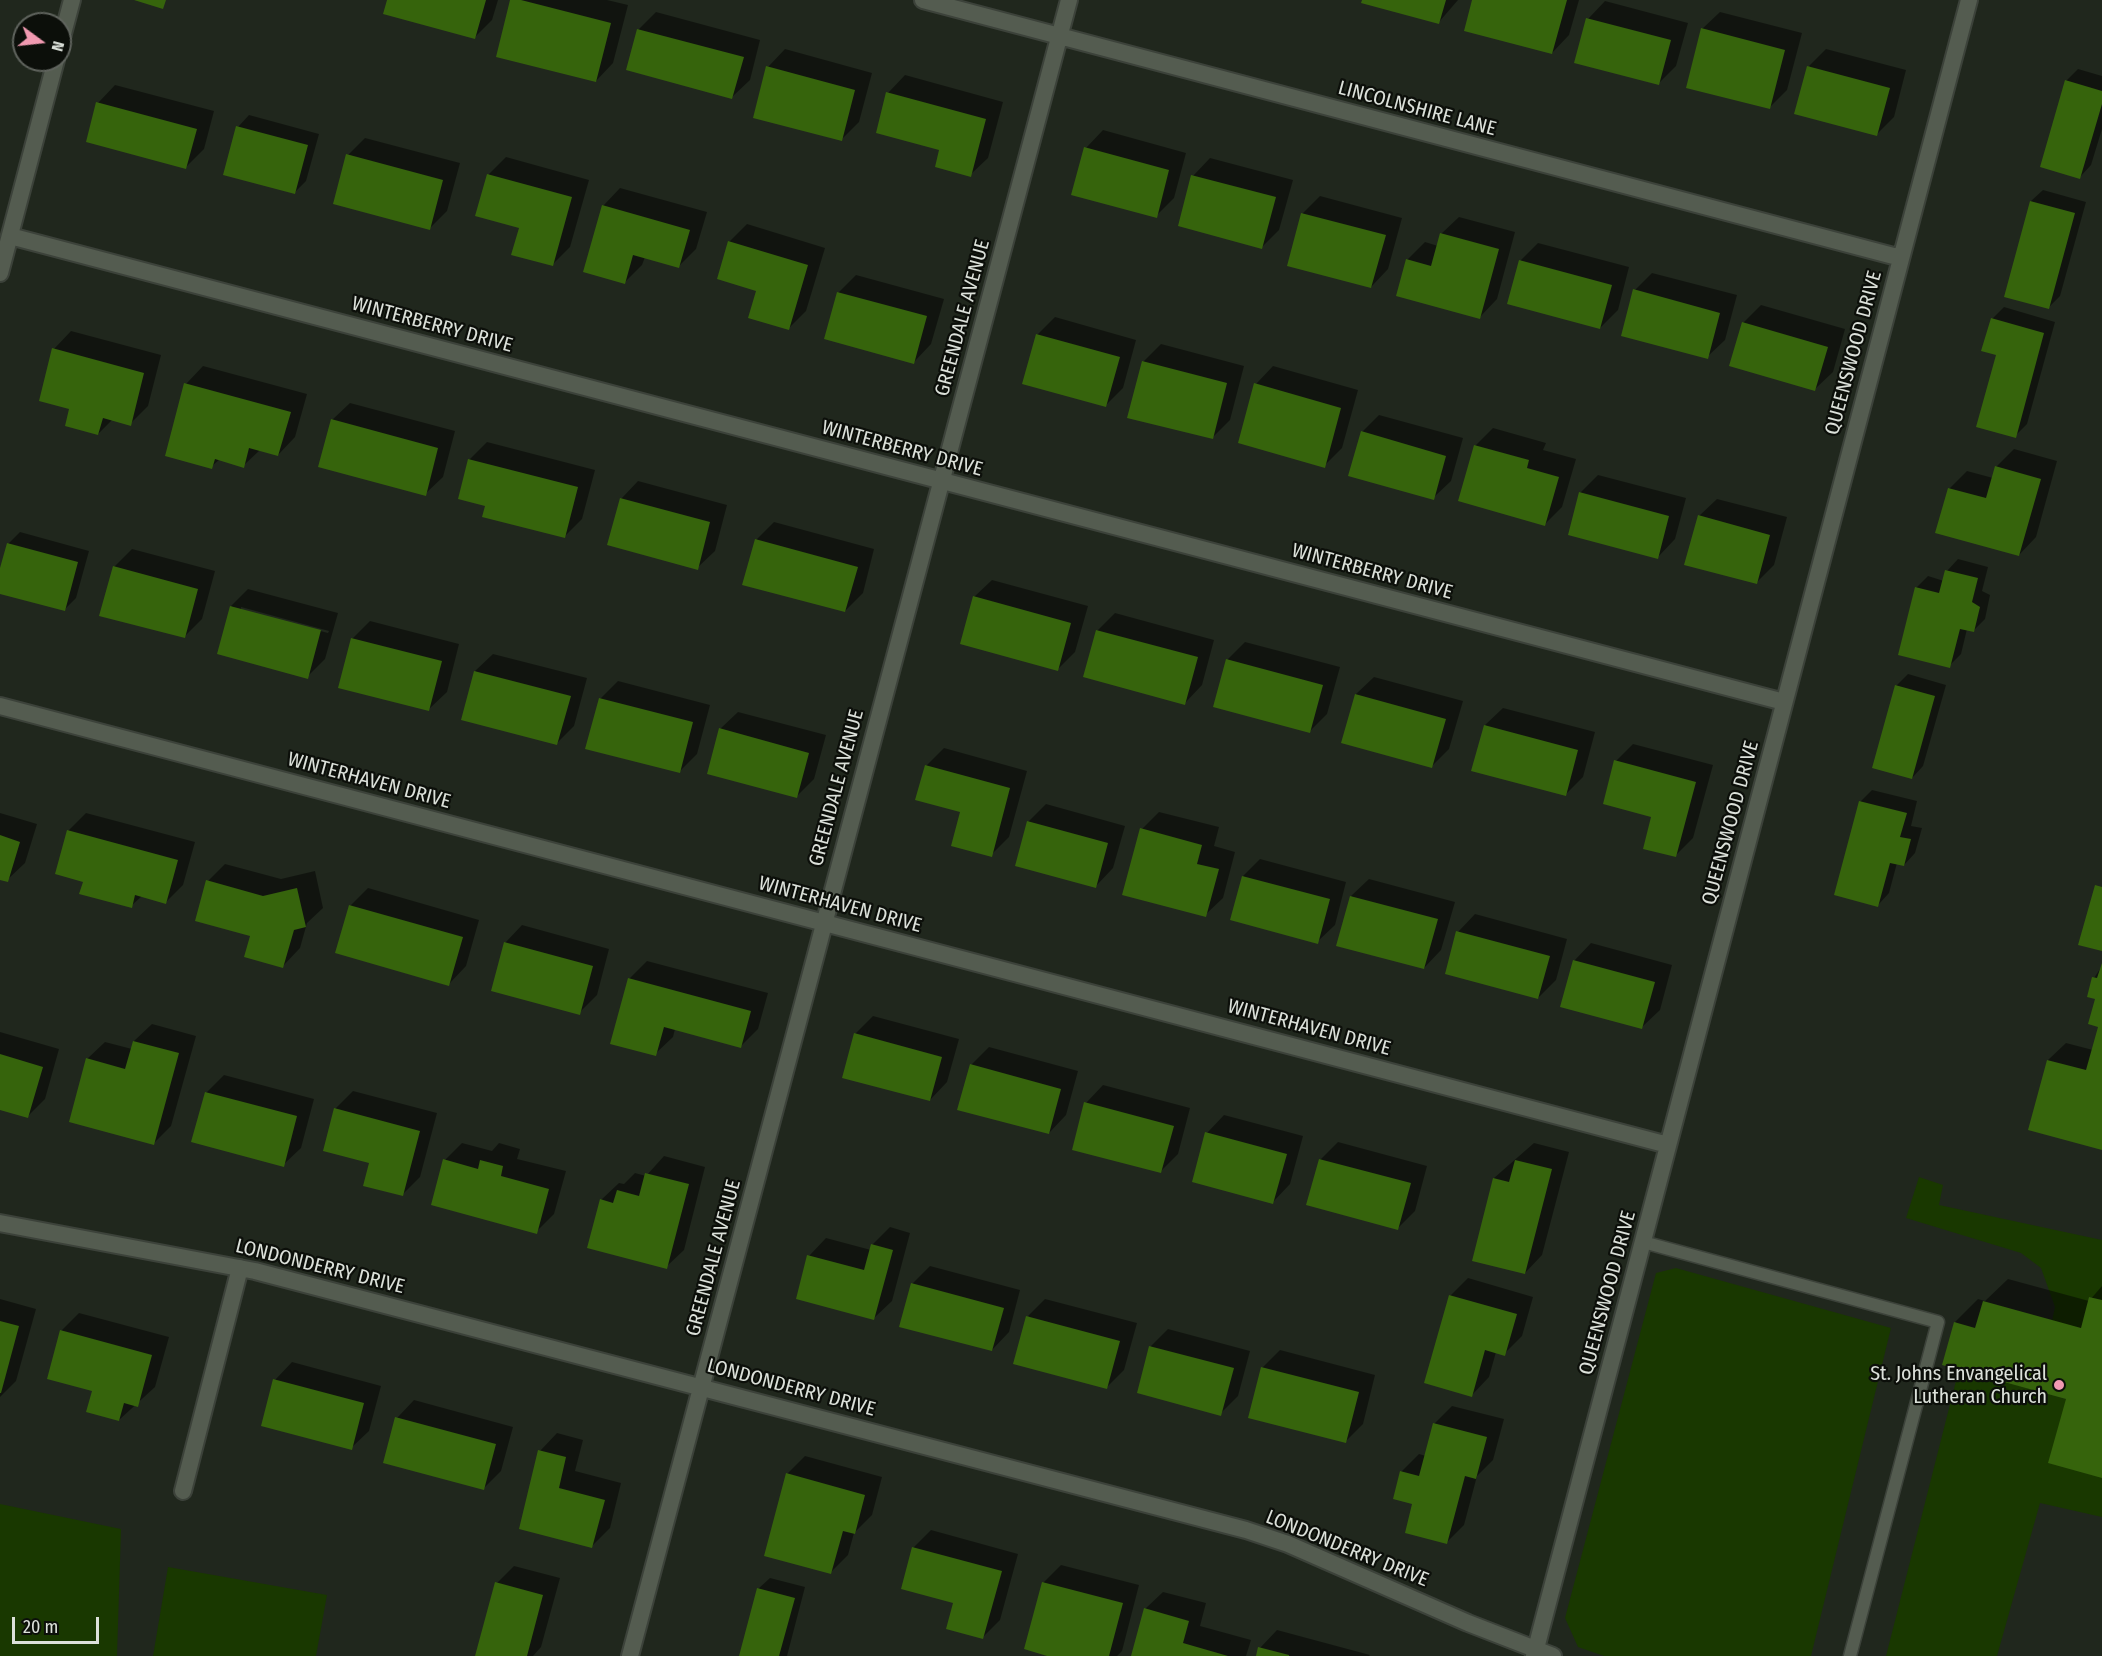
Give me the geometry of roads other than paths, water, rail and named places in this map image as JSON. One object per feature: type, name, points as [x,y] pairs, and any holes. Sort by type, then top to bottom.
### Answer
[{"type":"street","name":"LINCOLNSHIRE LANE","points":[[923,0],[1901,258]]},
{"type":"street","name":"GREENDALE AVENUE","points":[[630,1656],[1069,0]]},
{"type":"street","name":"QUEENSWOOD DRIVE","points":[[1535,1653],[1969,0]]},
{"type":"street","points":[[0,273],[53,72]]},
{"type":"street","name":"WINTERBERRY DRIVE","points":[[10,236],[1784,702]]},
{"type":"street","name":"WINTERHAVEN DRIVE","points":[[0,706],[1668,1145]]},
{"type":"street","name":"LONDONDERRY DRIVE","points":[[0,1223],[240,1268],[702,1386],[1246,1530],[1288,1544],[1535,1653],[1553,1656]]},
{"type":"street","points":[[183,1491],[240,1268]]},
{"type":"lane","points":[[1643,1242],[1938,1322],[1850,1656]]},
{"type":"place","name":"St. Johns Envangelical Lutheran Church","points":[[2059,1385]]}]
